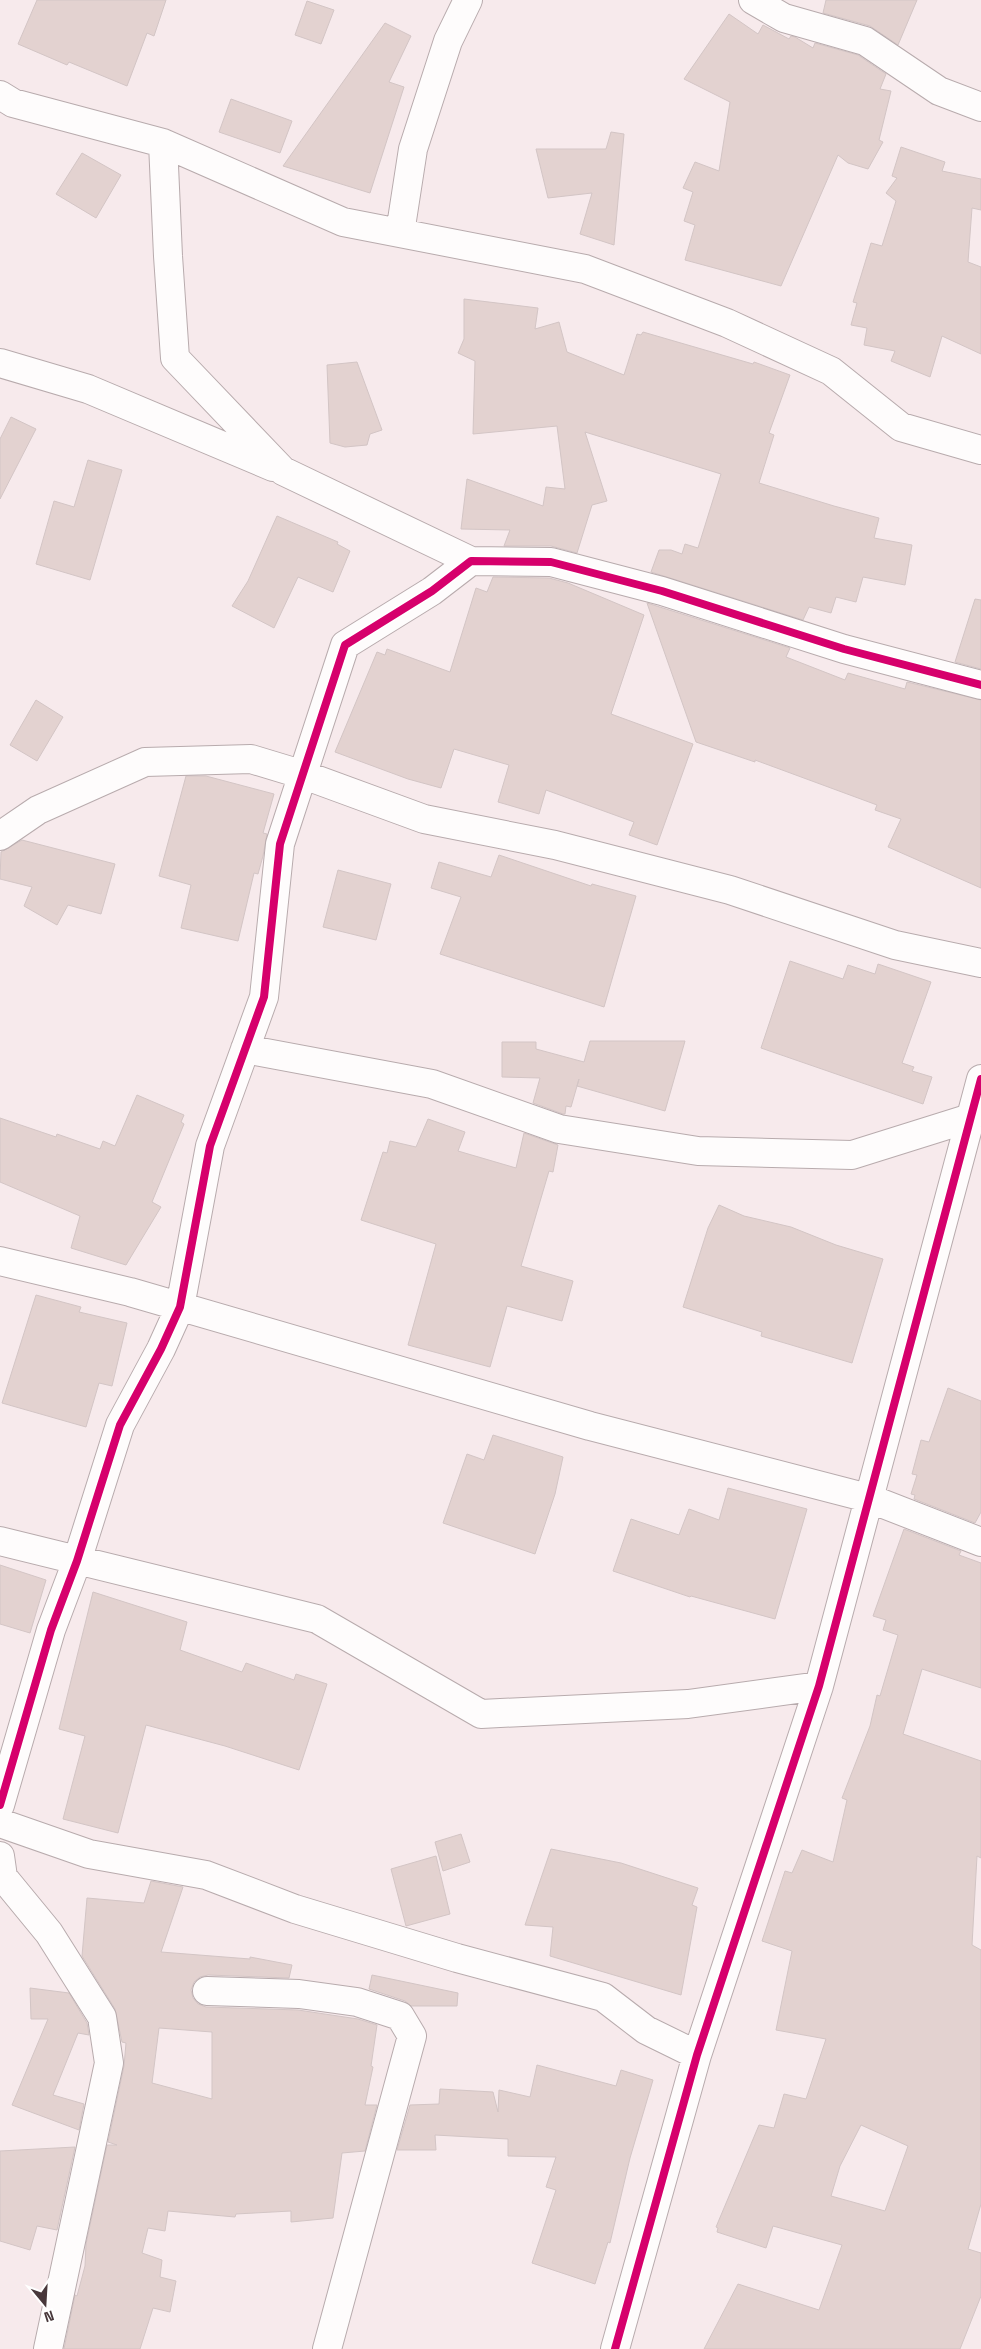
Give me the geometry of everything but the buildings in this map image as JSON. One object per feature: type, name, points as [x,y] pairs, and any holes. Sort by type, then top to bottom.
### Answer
[{"type":"street","points":[[400,233],[413,149],[448,41],[468,0]]},
{"type":"street","points":[[753,0],[784,18],[865,41],[939,91],[981,107]]},
{"type":"street","points":[[0,95],[13,103],[163,143],[343,222],[585,269],[727,323],[831,371],[901,427],[981,450]]},
{"type":"street","points":[[163,143],[175,358],[283,471]]},
{"type":"street","points":[[0,362],[88,389],[283,471],[471,562],[551,562],[662,591],[844,649],[981,685]]},
{"type":"street","points":[[0,1805],[51,1630],[77,1561],[120,1425],[161,1349],[180,1307],[210,1146],[264,996],[280,844],[345,645],[432,591],[471,562]]},
{"type":"street","points":[[0,836],[38,810],[145,762],[251,759],[304,774],[424,819],[555,845],[721,888],[895,945],[981,963]]},
{"type":"street","points":[[245,1049],[432,1084],[559,1130],[698,1150],[852,1155],[970,1118]]},
{"type":"street","points":[[615,2349],[697,2055],[819,1686],[981,1079]]},
{"type":"street","points":[[0,1261],[130,1292],[590,1426],[868,1498],[981,1542]]},
{"type":"street","points":[[0,1541],[317,1619],[481,1714],[688,1704],[819,1686]]},
{"type":"street","points":[[0,1824],[89,1854],[206,1875],[295,1909],[457,1958],[603,1997],[646,2030],[697,2055]]},
{"type":"street","points":[[0,1856],[3,1877],[49,1933],[102,2017],[109,2063],[48,2349]]},
{"type":"street","points":[[207,1991],[299,1994],[357,2002],[400,2016],[412,2036],[327,2349]]},
{"type":"cycle path","points":[[0,1805],[51,1630],[77,1561],[120,1425],[161,1349],[180,1307],[210,1146],[264,997],[280,844],[345,645],[432,591],[471,561],[551,562],[662,591],[844,649],[981,685]]},
{"type":"cycle path","points":[[615,2349],[697,2055],[819,1686],[981,1079]]}]
